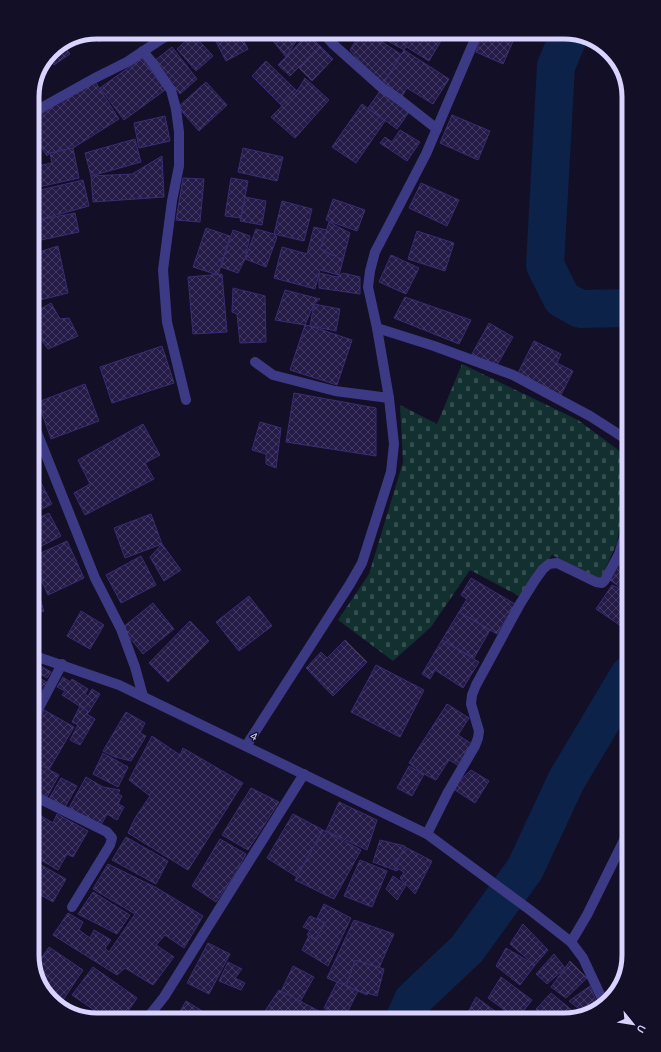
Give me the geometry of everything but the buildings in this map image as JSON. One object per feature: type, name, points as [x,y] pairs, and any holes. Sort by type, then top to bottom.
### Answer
[{"type":"street","points":[[39,109],[127,62],[163,39]]},
{"type":"street","points":[[328,39],[381,88],[400,100],[437,129]]},
{"type":"street","points":[[246,746],[362,563],[391,472],[394,444],[389,398],[377,328],[368,287],[370,271],[375,252],[426,154],[475,39]]},
{"type":"street","points":[[143,51],[171,90],[176,109],[179,132],[179,166],[172,201],[163,270],[167,322],[186,400]]},
{"type":"street","points":[[377,328],[434,346],[513,375],[590,416],[622,437]]},
{"type":"street","points":[[255,362],[273,375],[335,390],[389,398]]},
{"type":"street","points":[[39,438],[95,578],[121,629],[143,696]]},
{"type":"street","points":[[427,834],[478,738],[478,731],[471,704],[472,695],[476,685],[520,604],[535,580],[543,569],[549,564],[557,563],[596,582],[602,583],[619,554],[622,544]]},
{"type":"street","name":"4","points":[[39,656],[119,685],[427,834],[571,942],[583,958],[602,999]]},
{"type":"street","points":[[39,708],[62,664]]},
{"type":"street","points":[[151,1013],[164,997],[304,774]]},
{"type":"street","points":[[39,798],[107,832],[112,838],[110,845],[72,907]]},
{"type":"street","points":[[571,942],[587,915],[622,844]]},
{"type":"green space","points":[[462,364],[578,420],[622,453],[622,515],[617,543],[600,580],[552,555],[521,597],[470,570],[431,627],[393,661],[338,620],[369,574],[403,462],[400,405],[437,424]]},
{"type":"waterway","points":[[567,39],[556,66],[545,265],[562,299],[580,309],[622,308]]},
{"type":"waterway","points":[[407,1013],[413,1000],[467,949],[525,869],[566,781],[622,687]]}]
